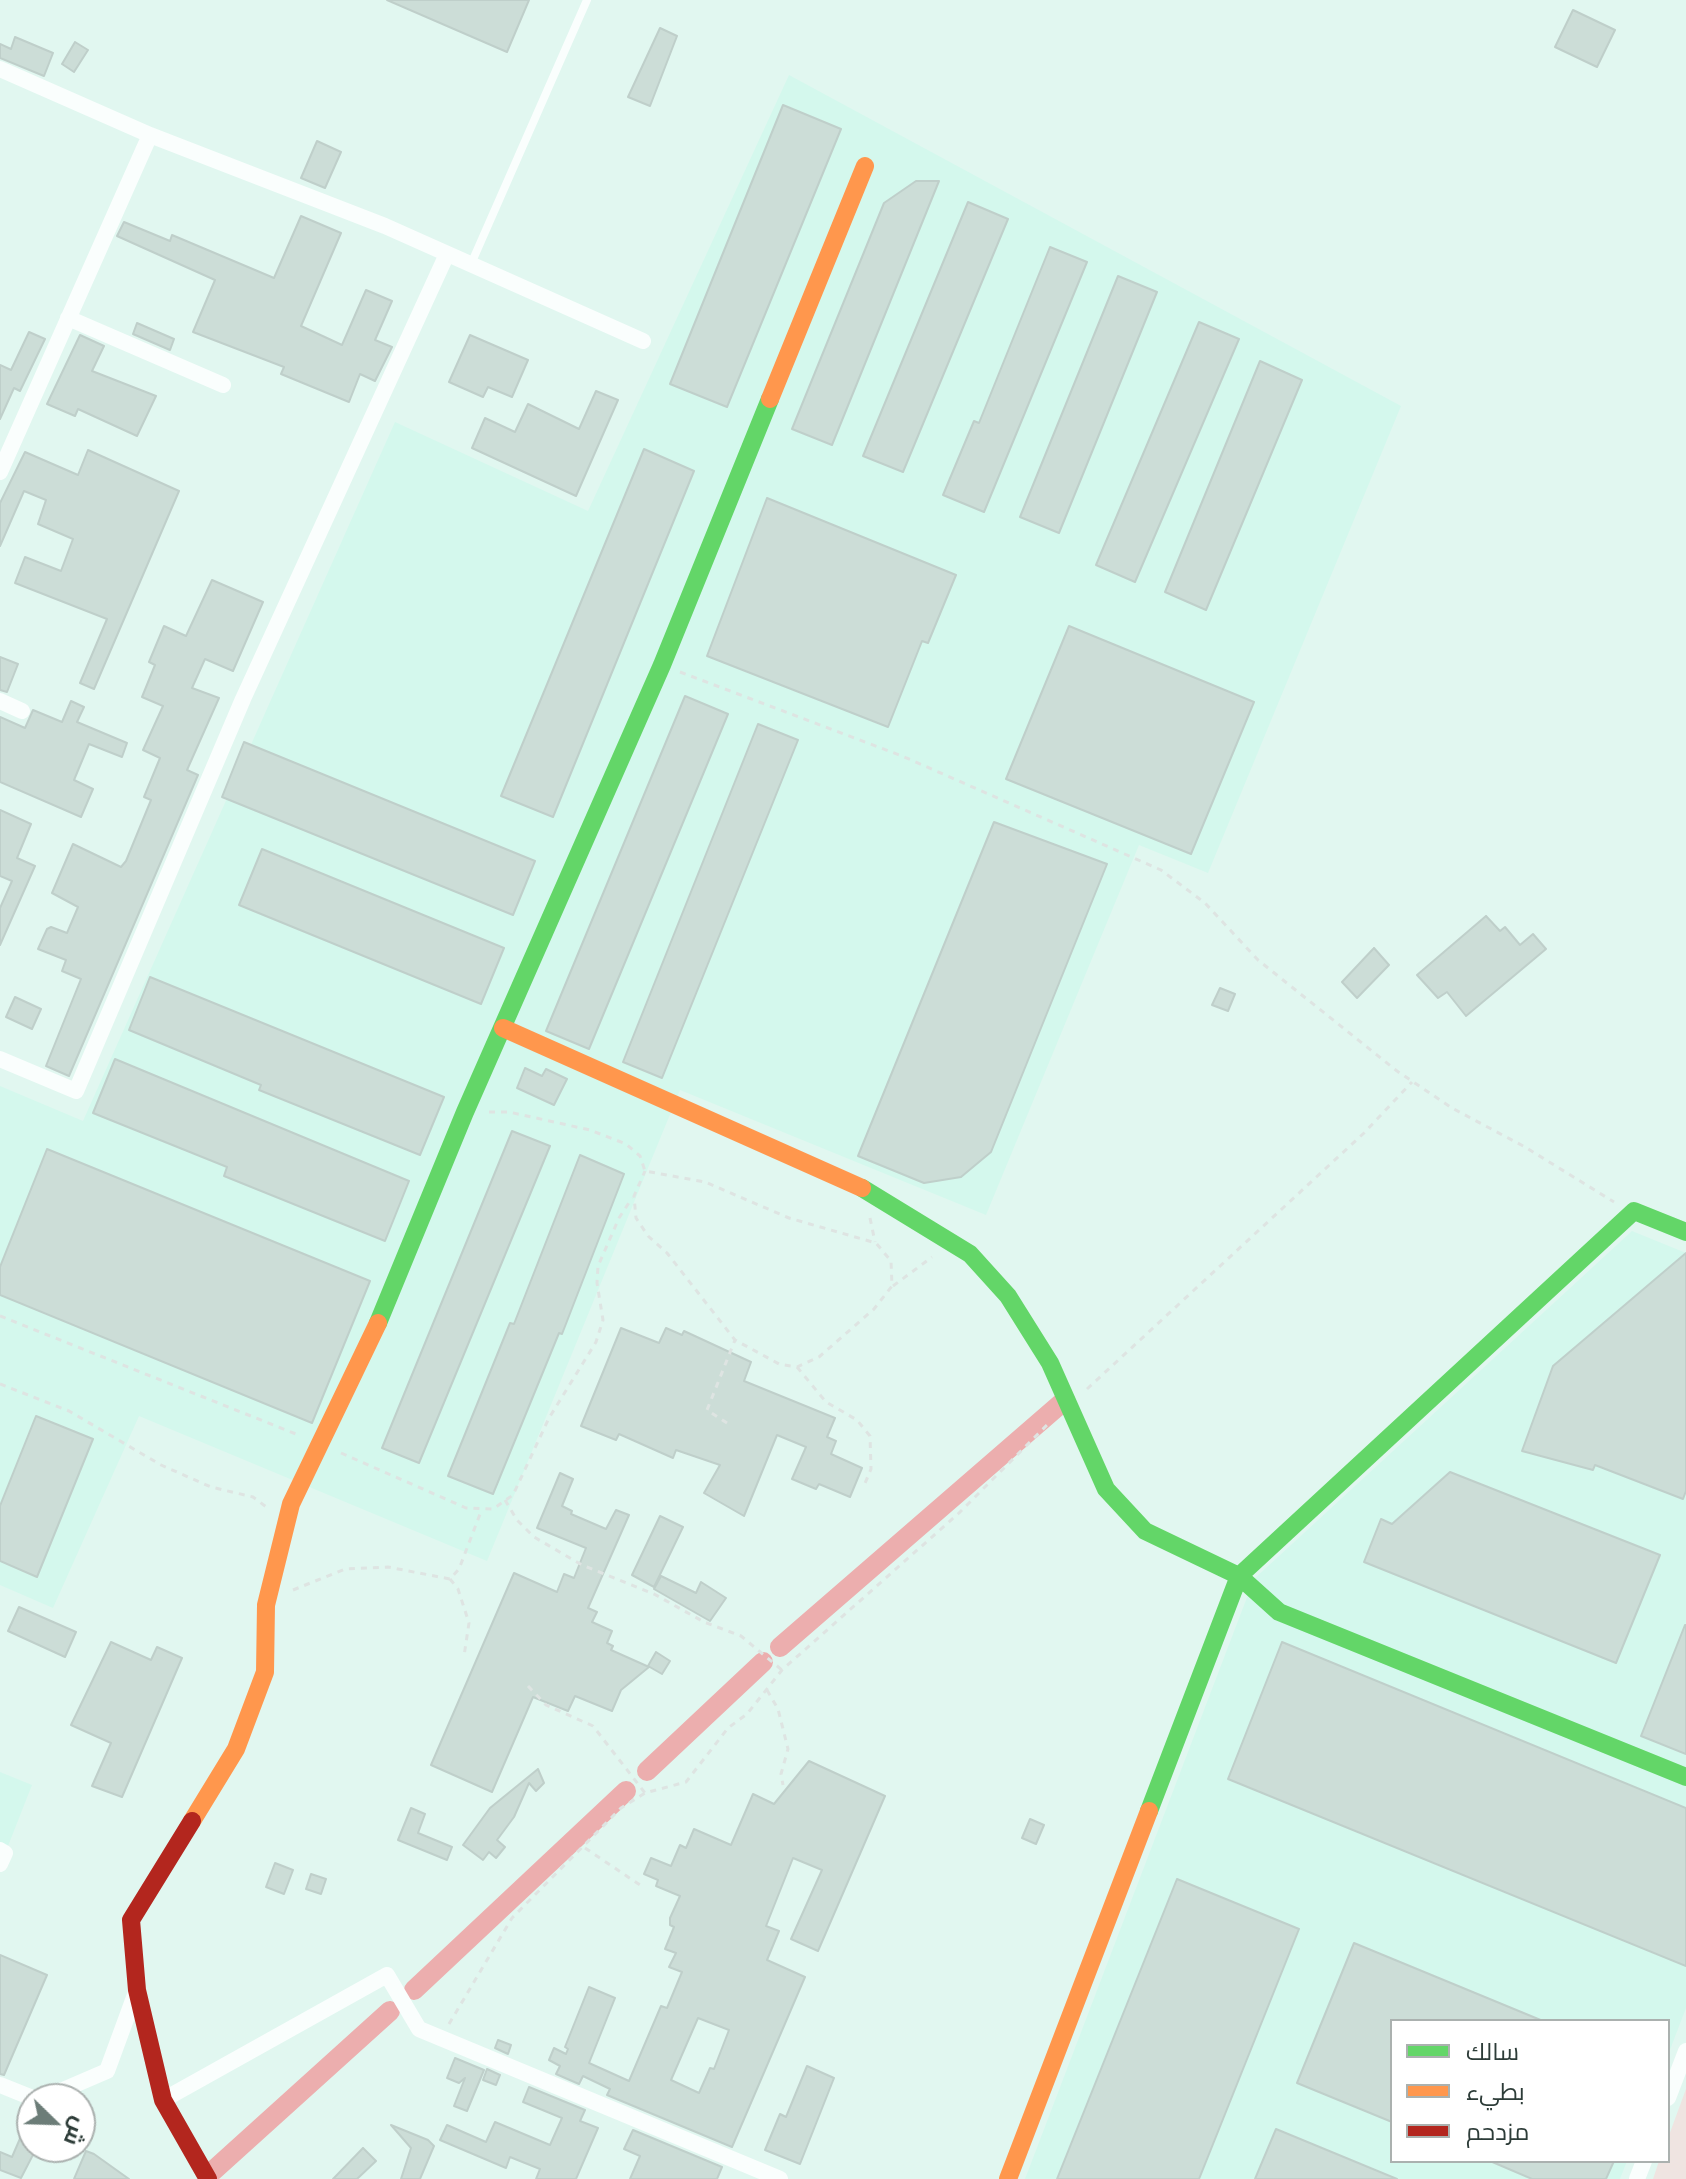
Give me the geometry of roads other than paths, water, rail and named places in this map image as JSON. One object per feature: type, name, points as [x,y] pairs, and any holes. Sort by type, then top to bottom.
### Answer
[{"type":"street","points":[[0,69],[150,135],[385,226],[643,341]]},
{"type":"street","points":[[0,472],[150,135]]},
{"type":"street","points":[[208,2179],[163,2100],[137,1990],[131,1920],[236,1749],[265,1672],[266,1605],[284,1521],[318,1443],[373,1334],[465,1112],[662,665],[865,166]]},
{"type":"street","points":[[0,1059],[76,1091],[243,699],[447,254]]},
{"type":"street","points":[[68,318],[223,385]]},
{"type":"street","points":[[0,701],[22,711]]},
{"type":"street","points":[[503,1028],[800,1158],[878,1196],[970,1254],[1008,1296],[1050,1363],[1106,1489],[1145,1531],[1239,1576],[1279,1612],[1686,1777]]},
{"type":"street","points":[[1008,2179],[1239,1576],[1634,1211],[1686,1232]]},
{"type":"street","points":[[0,1850],[5,1853],[0,1864]]},
{"type":"street","points":[[163,2100],[387,1975],[419,2029],[780,2179]]},
{"type":"street","points":[[79,2083],[107,2071],[137,1990]]},
{"type":"street","points":[[1670,2093],[1686,2051]]},
{"type":"lane","points":[[471,264],[587,0]]},
{"type":"waterway","points":[[780,1647],[1065,1400]]},
{"type":"waterway","points":[[647,1771],[763,1662]]},
{"type":"waterway","points":[[414,1990],[626,1791]]},
{"type":"waterway","points":[[214,2170],[390,2011]]}]
